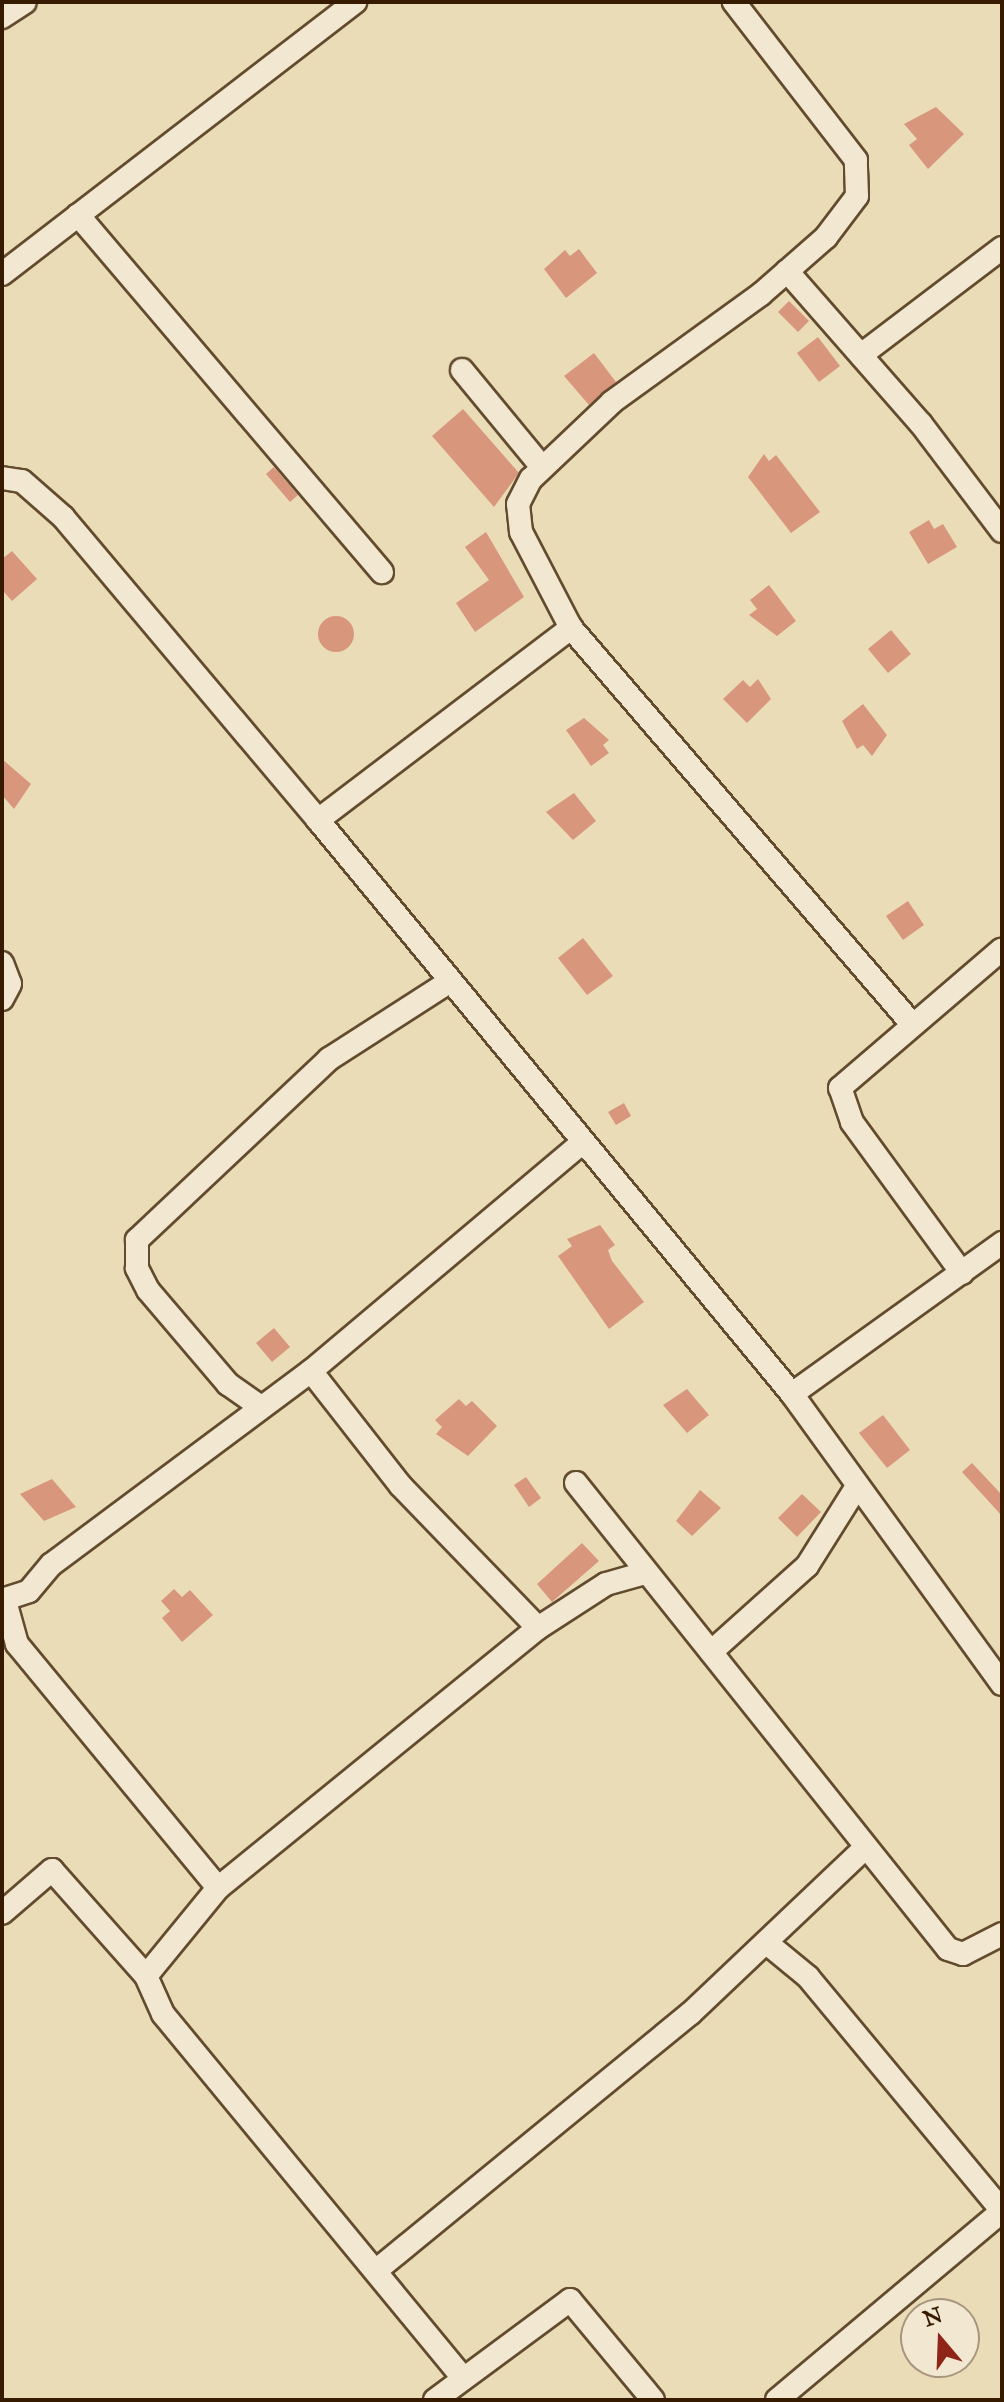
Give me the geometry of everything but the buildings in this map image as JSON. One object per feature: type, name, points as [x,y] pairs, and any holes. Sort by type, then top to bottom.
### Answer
[{"type":"street","points":[[2,17],[25,2]]},
{"type":"street","points":[[3,272],[355,2]]},
{"type":"street","points":[[734,2],[856,160],[857,196],[787,271],[612,402],[542,467],[518,504],[521,532],[571,628],[912,1024]]},
{"type":"street","points":[[78,215],[382,572]]},
{"type":"street","points":[[861,355],[1002,248]]},
{"type":"street","points":[[787,271],[861,355],[1002,531]]},
{"type":"street","points":[[462,370],[542,467]]},
{"type":"street","points":[[2,478],[22,481],[63,517],[318,820],[579,1145],[792,1394],[856,1488],[1002,1684]]},
{"type":"street","points":[[318,820],[571,628]]},
{"type":"street","points":[[962,1273],[839,1098],[860,1067],[1002,949]]},
{"type":"street","points":[[2,963],[10,984],[2,999]]},
{"type":"street","points":[[258,1405],[228,1384],[148,1290],[137,1268],[137,1240],[329,1059],[449,982]]},
{"type":"street","points":[[218,1888],[17,1644],[6,1629],[4,1601],[29,1591],[52,1564],[258,1405],[311,1371],[579,1145]]},
{"type":"street","points":[[792,1394],[1002,1243]]},
{"type":"street","points":[[311,1371],[401,1486],[538,1628]]},
{"type":"street","points":[[576,1483],[948,1949],[963,1954],[1002,1934]]},
{"type":"street","points":[[711,1652],[807,1566],[856,1488]]},
{"type":"street","points":[[146,1976],[218,1888],[538,1628],[606,1584],[645,1573]]},
{"type":"street","points":[[378,2269],[768,1944],[865,1848]]},
{"type":"street","points":[[2,1913],[52,1870],[146,1976],[163,2014],[378,2269],[463,2378]]},
{"type":"street","points":[[768,1944],[808,1977],[1002,2211],[777,2400]]},
{"type":"street","points":[[435,2400],[570,2300],[653,2400]]}]
